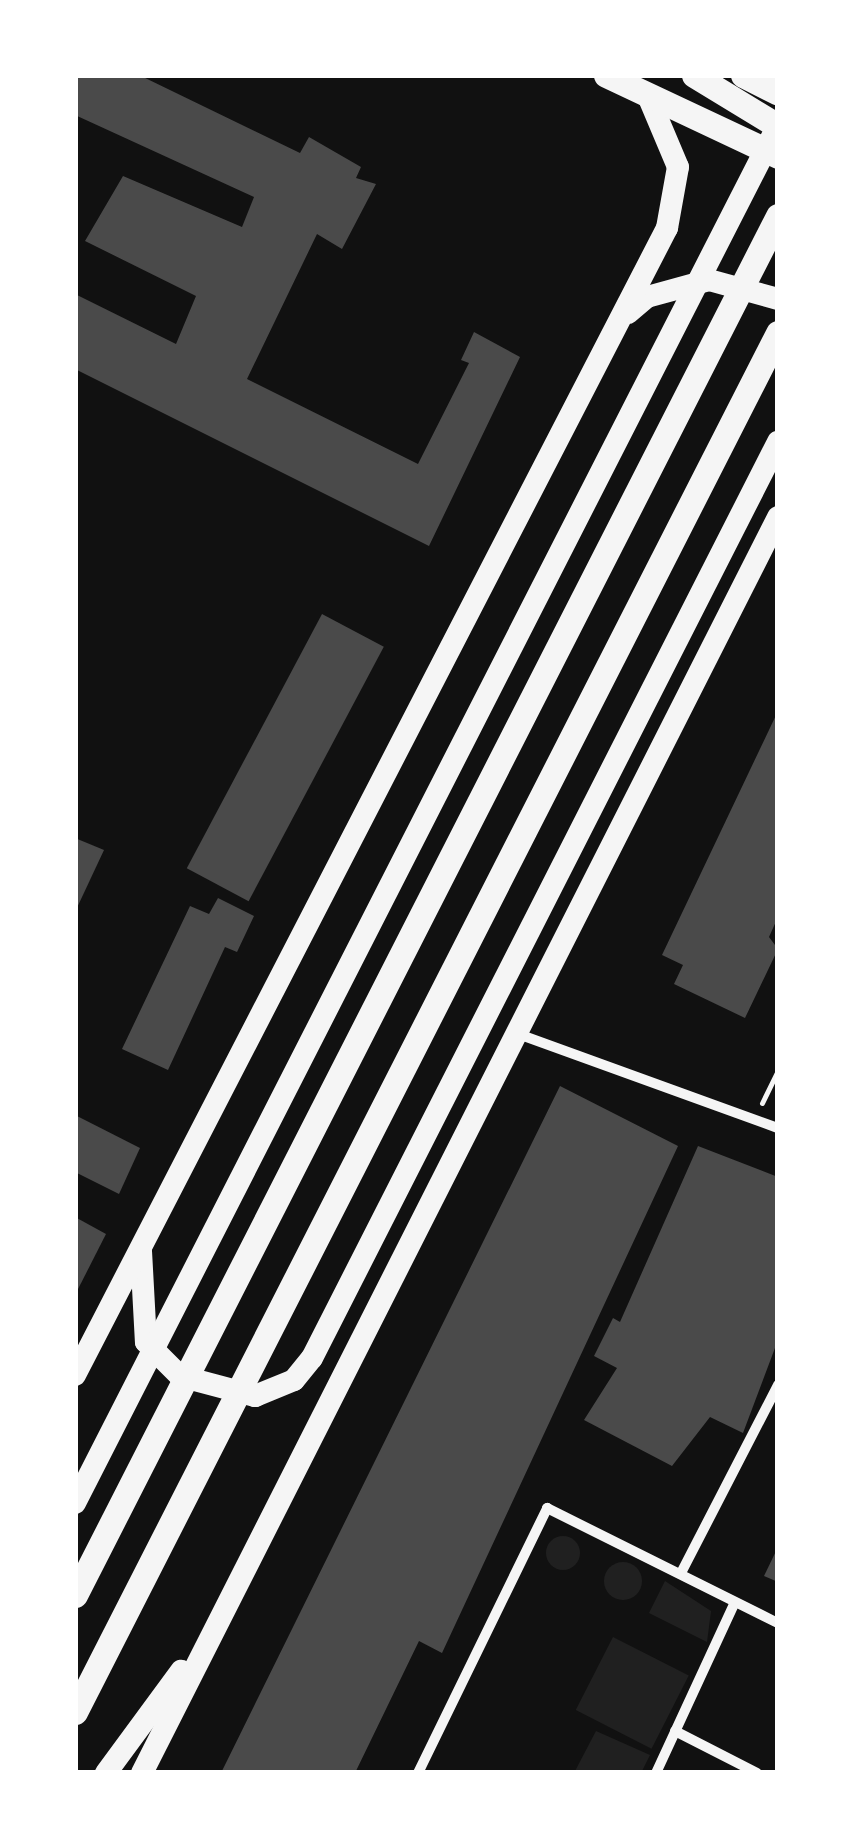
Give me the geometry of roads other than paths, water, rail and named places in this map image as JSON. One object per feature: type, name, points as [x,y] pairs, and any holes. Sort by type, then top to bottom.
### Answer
[{"type":"highway","points":[[606,75],[778,156]]},
{"type":"highway","points":[[694,75],[778,126]]},
{"type":"highway","points":[[743,75],[778,93]]},
{"type":"highway","points":[[75,1595],[778,216]]},
{"type":"highway","points":[[75,1712],[778,333]]},
{"type":"main road","points":[[75,1375],[614,330],[678,198],[668,131],[648,96]]},
{"type":"main road","points":[[75,1504],[778,126]]},
{"type":"main road","points":[[614,330],[647,297],[709,280],[778,298]]},
{"type":"main road","points":[[141,1245],[146,1342],[180,1376],[255,1396],[294,1380],[312,1358],[778,442]]},
{"type":"main road","points":[[142,1773],[521,1034],[778,517]]},
{"type":"main road","points":[[106,1773],[211,1633]]},
{"type":"street","points":[[521,1034],[778,1128]]},
{"type":"street","points":[[681,1573],[778,1386]]},
{"type":"street","points":[[418,1773],[547,1508],[778,1623]]},
{"type":"street","points":[[656,1773],[735,1602]]},
{"type":"street","points":[[675,1731],[757,1773]]}]
